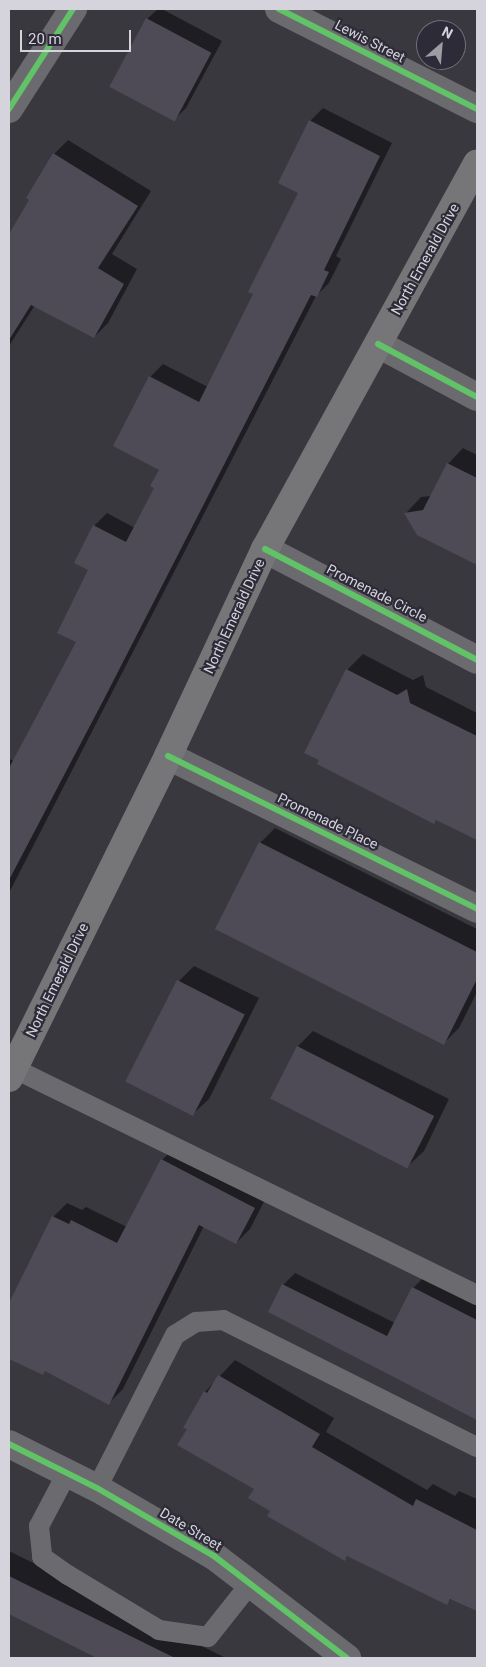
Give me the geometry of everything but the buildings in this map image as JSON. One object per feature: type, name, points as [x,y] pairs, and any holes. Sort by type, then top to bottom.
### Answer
[{"type":"main road","name":"North Emerald Drive","points":[[11,1073],[168,756],[265,549],[477,163]]},
{"type":"street","points":[[9,109],[73,9]]},
{"type":"street","name":"Lewis Street","points":[[279,9],[477,109]]},
{"type":"street","points":[[378,344],[477,397]]},
{"type":"street","name":"Promenade Circle","points":[[265,549],[477,660]]},
{"type":"street","name":"Promenade Place","points":[[168,756],[477,909]]},
{"type":"street","name":"Date Street","points":[[9,1444],[97,1488],[214,1556],[347,1658]]},
{"type":"lane","points":[[11,1073],[477,1295]]},
{"type":"lane","points":[[97,1488],[175,1336],[196,1322],[223,1320],[477,1447]]},
{"type":"lane","points":[[67,1473],[39,1526],[42,1557],[68,1575],[159,1630],[208,1637],[250,1584]]},
{"type":"cycle path","points":[[9,109],[73,9]]},
{"type":"cycle path","points":[[279,9],[477,109]]},
{"type":"cycle path","points":[[378,344],[477,397]]},
{"type":"cycle path","points":[[265,549],[477,660]]},
{"type":"cycle path","points":[[168,756],[477,909]]},
{"type":"cycle path","points":[[9,1444],[97,1488],[214,1556],[347,1658]]}]
